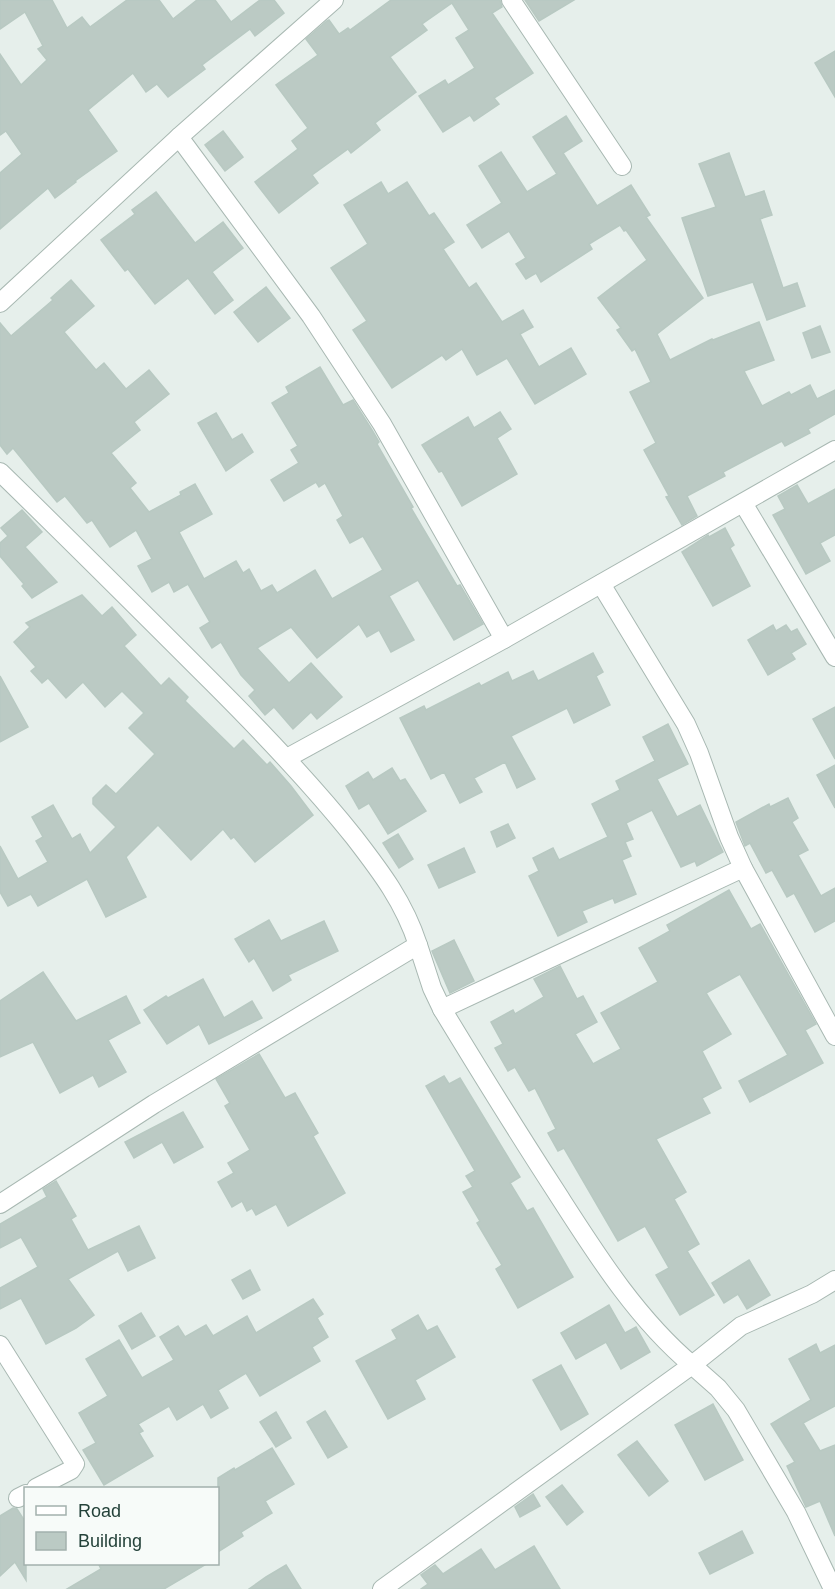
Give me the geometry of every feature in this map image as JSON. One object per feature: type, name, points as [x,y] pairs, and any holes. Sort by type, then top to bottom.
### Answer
[{"type":"street","points":[[0,303],[179,137],[334,0]]},
{"type":"street","points":[[511,0],[622,166]]},
{"type":"street","points":[[179,137],[310,316],[382,424],[504,639]]},
{"type":"street","points":[[287,758],[504,639],[835,450]]},
{"type":"street","points":[[0,472],[287,758],[378,867],[398,897],[411,923],[432,988],[442,1009],[559,1197],[628,1298],[670,1346],[718,1388],[736,1410],[796,1512],[833,1589]]},
{"type":"street","points":[[743,503],[835,657]]},
{"type":"street","points":[[601,584],[686,724],[743,868],[835,1036]]},
{"type":"street","points":[[442,1009],[743,868]]},
{"type":"street","points":[[0,1204],[154,1104],[418,945]]},
{"type":"street","points":[[382,1589],[692,1365],[741,1326],[812,1294],[835,1280]]},
{"type":"street","points":[[0,1345],[75,1464],[71,1470],[38,1487]]},
{"type":"building","points":[[0,0],[52,0],[67,28],[82,17],[90,27],[127,0],[159,0],[173,19],[197,0],[215,0],[231,22],[260,0],[274,0],[284,13],[255,36],[250,29],[202,65],[205,69],[168,97],[157,84],[146,92],[133,73],[88,110],[117,151],[55,198],[48,188],[0,229],[0,173],[22,154],[6,131],[0,135],[0,54],[21,85],[47,60],[38,49],[43,46],[25,12],[0,29]]},
{"type":"building","points":[[391,0],[500,0],[502,7],[492,13],[533,73],[494,98],[499,104],[474,121],[470,115],[443,132],[419,96],[445,80],[448,85],[475,68],[456,38],[469,30],[452,3],[422,24],[427,30],[390,57],[416,92],[375,123],[380,130],[351,153],[348,149],[312,175],[318,183],[279,213],[255,182],[298,149],[292,141],[308,128],[276,85],[318,55],[306,39],[327,21],[329,20],[339,34],[348,28],[350,30]]},
{"type":"building","points":[[525,0],[574,0],[539,21]]},
{"type":"building","points":[[835,51],[835,97],[815,63]]},
{"type":"building","points":[[566,116],[582,141],[563,153],[597,206],[631,185],[650,215],[646,217],[703,298],[657,334],[670,360],[712,339],[759,322],[774,360],[744,371],[762,406],[789,392],[791,395],[810,385],[817,399],[835,390],[835,414],[808,429],[810,433],[785,446],[782,441],[723,472],[725,476],[687,496],[697,516],[682,525],[644,450],[656,443],[630,392],[651,382],[635,349],[632,351],[617,330],[621,328],[598,298],[647,260],[626,230],[624,231],[620,225],[589,244],[592,249],[541,282],[536,273],[526,279],[516,264],[526,258],[509,231],[482,248],[467,225],[502,203],[479,166],[501,152],[527,192],[557,174],[533,137]]},
{"type":"building","points":[[223,131],[243,157],[225,171],[205,145]]},
{"type":"building","points":[[729,153],[745,197],[764,191],[772,215],[760,219],[783,288],[797,283],[805,306],[767,320],[753,282],[708,296],[682,218],[716,207],[699,164]]},
{"type":"building","points":[[381,182],[388,194],[407,182],[429,216],[434,213],[454,242],[443,249],[469,288],[476,283],[502,322],[523,310],[533,327],[520,334],[539,367],[571,348],[586,374],[535,404],[507,358],[477,375],[462,349],[446,360],[442,355],[392,388],[353,330],[367,321],[331,268],[368,244],[344,205]]},
{"type":"building","points":[[156,192],[195,243],[223,222],[243,248],[212,272],[233,300],[215,314],[188,278],[155,304],[128,269],[125,271],[101,240],[135,214],[132,210]]},
{"type":"building","points":[[71,280],[94,306],[64,332],[96,370],[104,363],[126,389],[149,370],[169,394],[134,422],[140,430],[111,453],[136,483],[130,488],[149,512],[181,495],[180,492],[195,484],[212,514],[179,532],[204,579],[236,561],[243,573],[249,569],[261,591],[272,585],[277,593],[315,570],[332,599],[383,570],[363,536],[350,543],[337,520],[343,516],[325,483],[319,487],[316,482],[284,501],[271,480],[299,463],[291,450],[298,446],[272,403],[289,393],[286,387],[320,367],[343,405],[353,400],[379,442],[377,444],[413,507],[411,508],[457,586],[460,585],[483,624],[454,640],[418,580],[389,596],[414,640],[391,652],[379,630],[367,637],[359,624],[317,658],[291,627],[257,648],[289,683],[311,663],[342,697],[317,719],[311,712],[293,729],[274,707],[265,715],[249,696],[255,690],[241,675],[221,642],[212,648],[200,628],[210,622],[188,584],[174,592],[169,582],[152,592],[138,566],[152,559],[136,530],[110,547],[92,520],[87,523],[65,496],[57,502],[13,448],[7,454],[0,445],[0,323],[11,336],[53,300],[51,298]]},
{"type":"building","points":[[266,287],[290,318],[258,342],[234,312]]},
{"type":"building","points":[[820,326],[830,352],[812,358],[803,333]]},
{"type":"building","points":[[500,412],[511,429],[497,438],[517,474],[462,506],[442,471],[439,472],[422,445],[468,417],[474,428]]},
{"type":"building","points":[[216,413],[232,440],[242,434],[253,452],[226,471],[198,423]]},
{"type":"building","points":[[797,485],[808,504],[835,489],[835,535],[820,543],[830,561],[806,574],[773,515],[785,509],[778,496]]},
{"type":"building","points":[[22,510],[42,532],[25,547],[57,582],[32,598],[22,586],[24,584],[0,556],[0,543],[8,536],[1,528]]},
{"type":"building","points":[[725,528],[734,545],[730,548],[750,586],[713,606],[682,552],[708,535],[709,537]]},
{"type":"building","points":[[82,595],[102,616],[112,607],[136,635],[124,646],[161,686],[169,678],[188,697],[185,701],[234,749],[243,740],[267,765],[270,762],[313,815],[255,862],[234,837],[231,839],[223,829],[191,860],[158,825],[126,857],[146,897],[106,917],[87,879],[38,906],[31,894],[8,906],[0,892],[0,846],[18,879],[48,862],[36,841],[43,837],[32,817],[53,805],[72,839],[80,834],[90,853],[116,827],[93,804],[93,798],[106,785],[116,794],[155,754],[129,728],[144,713],[122,691],[105,707],[83,682],[66,698],[48,678],[42,683],[31,671],[36,667],[14,642],[30,627],[26,623]]},
{"type":"building","points":[[773,625],[776,631],[786,625],[791,632],[797,629],[806,644],[791,653],[795,659],[768,675],[748,640]]},
{"type":"building","points":[[593,653],[603,672],[596,676],[610,705],[574,723],[567,708],[511,736],[535,779],[517,788],[505,762],[474,778],[482,792],[460,803],[444,772],[431,779],[400,718],[424,706],[426,710],[479,683],[481,686],[508,672],[512,681],[533,671],[538,681]]},
{"type":"building","points":[[0,676],[28,727],[0,742]]},
{"type":"building","points":[[835,707],[835,759],[813,719]]},
{"type":"building","points":[[668,724],[688,764],[657,779],[677,817],[700,805],[723,852],[697,866],[695,861],[681,867],[652,810],[626,823],[633,839],[625,842],[631,856],[622,860],[636,894],[615,903],[613,898],[582,911],[587,922],[558,936],[529,876],[539,871],[533,858],[553,848],[559,860],[608,837],[592,804],[620,790],[616,781],[655,761],[643,737]]},
{"type":"building","points":[[835,765],[835,808],[817,775]]},
{"type":"building","points":[[392,768],[400,781],[405,779],[426,811],[388,834],[369,803],[359,809],[346,786],[368,772],[373,780]]},
{"type":"building","points":[[788,798],[798,818],[792,822],[808,850],[798,855],[821,896],[835,888],[835,921],[815,932],[794,893],[787,897],[772,870],[766,873],[750,843],[745,846],[736,822],[769,804],[770,807]]},
{"type":"building","points":[[508,824],[515,838],[497,847],[491,832]]},
{"type":"building","points":[[398,834],[413,859],[399,868],[383,843]]},
{"type":"building","points":[[464,848],[475,872],[439,888],[428,865]]},
{"type":"building","points":[[729,890],[751,929],[760,924],[816,1024],[805,1030],[823,1063],[750,1102],[739,1081],[788,1055],[740,974],[706,993],[731,1034],[702,1051],[721,1088],[702,1098],[710,1113],[656,1139],[686,1192],[674,1199],[699,1244],[687,1251],[714,1295],[680,1315],[656,1275],[669,1268],[645,1226],[618,1241],[564,1148],[558,1151],[548,1133],[556,1129],[535,1088],[529,1091],[515,1067],[508,1071],[495,1048],[503,1044],[491,1022],[513,1010],[515,1014],[544,997],[534,979],[560,966],[577,999],[583,996],[597,1022],[575,1034],[593,1064],[621,1049],[601,1013],[658,982],[639,948],[670,931],[667,925]]},
{"type":"building","points":[[269,920],[281,941],[324,921],[338,951],[288,975],[291,980],[273,991],[254,958],[249,962],[235,939]]},
{"type":"building","points":[[454,940],[474,981],[450,993],[432,951]]},
{"type":"building","points":[[43,972],[76,1021],[126,996],[140,1023],[108,1040],[126,1072],[99,1087],[93,1075],[60,1093],[33,1042],[0,1057],[0,1001]]},
{"type":"building","points":[[203,979],[224,1018],[252,1001],[262,1018],[209,1044],[199,1024],[167,1044],[144,1010],[166,996],[168,998]]},
{"type":"building","points":[[259,1054],[285,1098],[295,1093],[318,1133],[313,1136],[345,1193],[288,1226],[276,1204],[256,1215],[252,1208],[247,1211],[242,1201],[232,1207],[218,1182],[234,1173],[228,1163],[250,1150],[225,1106],[230,1103],[216,1079]]},
{"type":"building","points":[[444,1076],[449,1084],[460,1078],[520,1177],[510,1183],[527,1211],[533,1208],[573,1277],[518,1308],[496,1269],[502,1265],[477,1223],[480,1221],[463,1192],[473,1187],[466,1176],[475,1171],[426,1086]]},
{"type":"building","points":[[183,1112],[203,1147],[174,1163],[162,1142],[134,1158],[125,1142]]},
{"type":"building","points":[[56,1181],[76,1216],[71,1219],[88,1250],[139,1226],[155,1258],[128,1271],[118,1251],[68,1279],[94,1315],[76,1328],[46,1344],[21,1298],[0,1309],[0,1288],[38,1267],[21,1237],[0,1248],[0,1224],[47,1197],[43,1189]]},
{"type":"building","points":[[749,1260],[770,1295],[747,1309],[738,1294],[724,1303],[712,1283]]},
{"type":"building","points":[[250,1270],[260,1290],[243,1299],[232,1280]]},
{"type":"building","points":[[313,1299],[323,1314],[317,1318],[328,1337],[312,1347],[320,1361],[260,1396],[246,1373],[218,1390],[228,1408],[211,1418],[203,1404],[177,1420],[169,1406],[138,1424],[143,1431],[139,1433],[153,1456],[104,1485],[83,1450],[96,1443],[79,1413],[108,1396],[86,1359],[119,1340],[142,1378],[174,1360],[160,1337],[178,1326],[185,1337],[206,1325],[213,1336],[247,1316],[256,1333]]},
{"type":"building","points":[[609,1305],[625,1333],[636,1327],[650,1352],[621,1369],[606,1342],[576,1359],[561,1333]]},
{"type":"building","points":[[141,1313],[155,1336],[132,1349],[119,1326]]},
{"type":"building","points":[[418,1315],[427,1331],[437,1326],[455,1357],[415,1380],[425,1399],[388,1419],[356,1361],[397,1339],[392,1330]]},
{"type":"building","points":[[816,1344],[820,1353],[835,1345],[835,1406],[803,1423],[820,1451],[835,1445],[835,1536],[820,1501],[806,1507],[787,1466],[795,1462],[771,1424],[811,1400],[789,1359]]},
{"type":"building","points":[[561,1365],[588,1414],[561,1430],[533,1380]]},
{"type":"building","points":[[713,1404],[743,1460],[705,1480],[675,1425]]},
{"type":"building","points":[[325,1411],[347,1447],[328,1458],[307,1422]]},
{"type":"building","points":[[276,1412],[291,1438],[276,1447],[260,1422]]},
{"type":"building","points":[[637,1441],[668,1481],[649,1496],[618,1455]]},
{"type":"building","points":[[272,1448],[294,1484],[265,1501],[272,1513],[241,1532],[243,1536],[219,1551],[218,1478],[234,1468],[235,1470]]},
{"type":"building","points":[[562,1485],[583,1512],[567,1525],[546,1497]]},
{"type":"building","points":[[533,1494],[540,1506],[520,1517],[515,1507]]},
{"type":"building","points":[[13,1508],[17,1509],[24,1520],[26,1580],[15,1562],[0,1576],[0,1516]]},
{"type":"building","points":[[742,1531],[753,1553],[710,1574],[699,1553]]},
{"type":"building","points":[[534,1546],[560,1589],[421,1589],[428,1584],[421,1575],[435,1565],[443,1574],[481,1549],[495,1570]]},
{"type":"building","points":[[99,1565],[205,1565],[164,1589],[67,1589],[101,1569]]},
{"type":"building","points":[[286,1565],[301,1589],[249,1589],[266,1577]]}]
